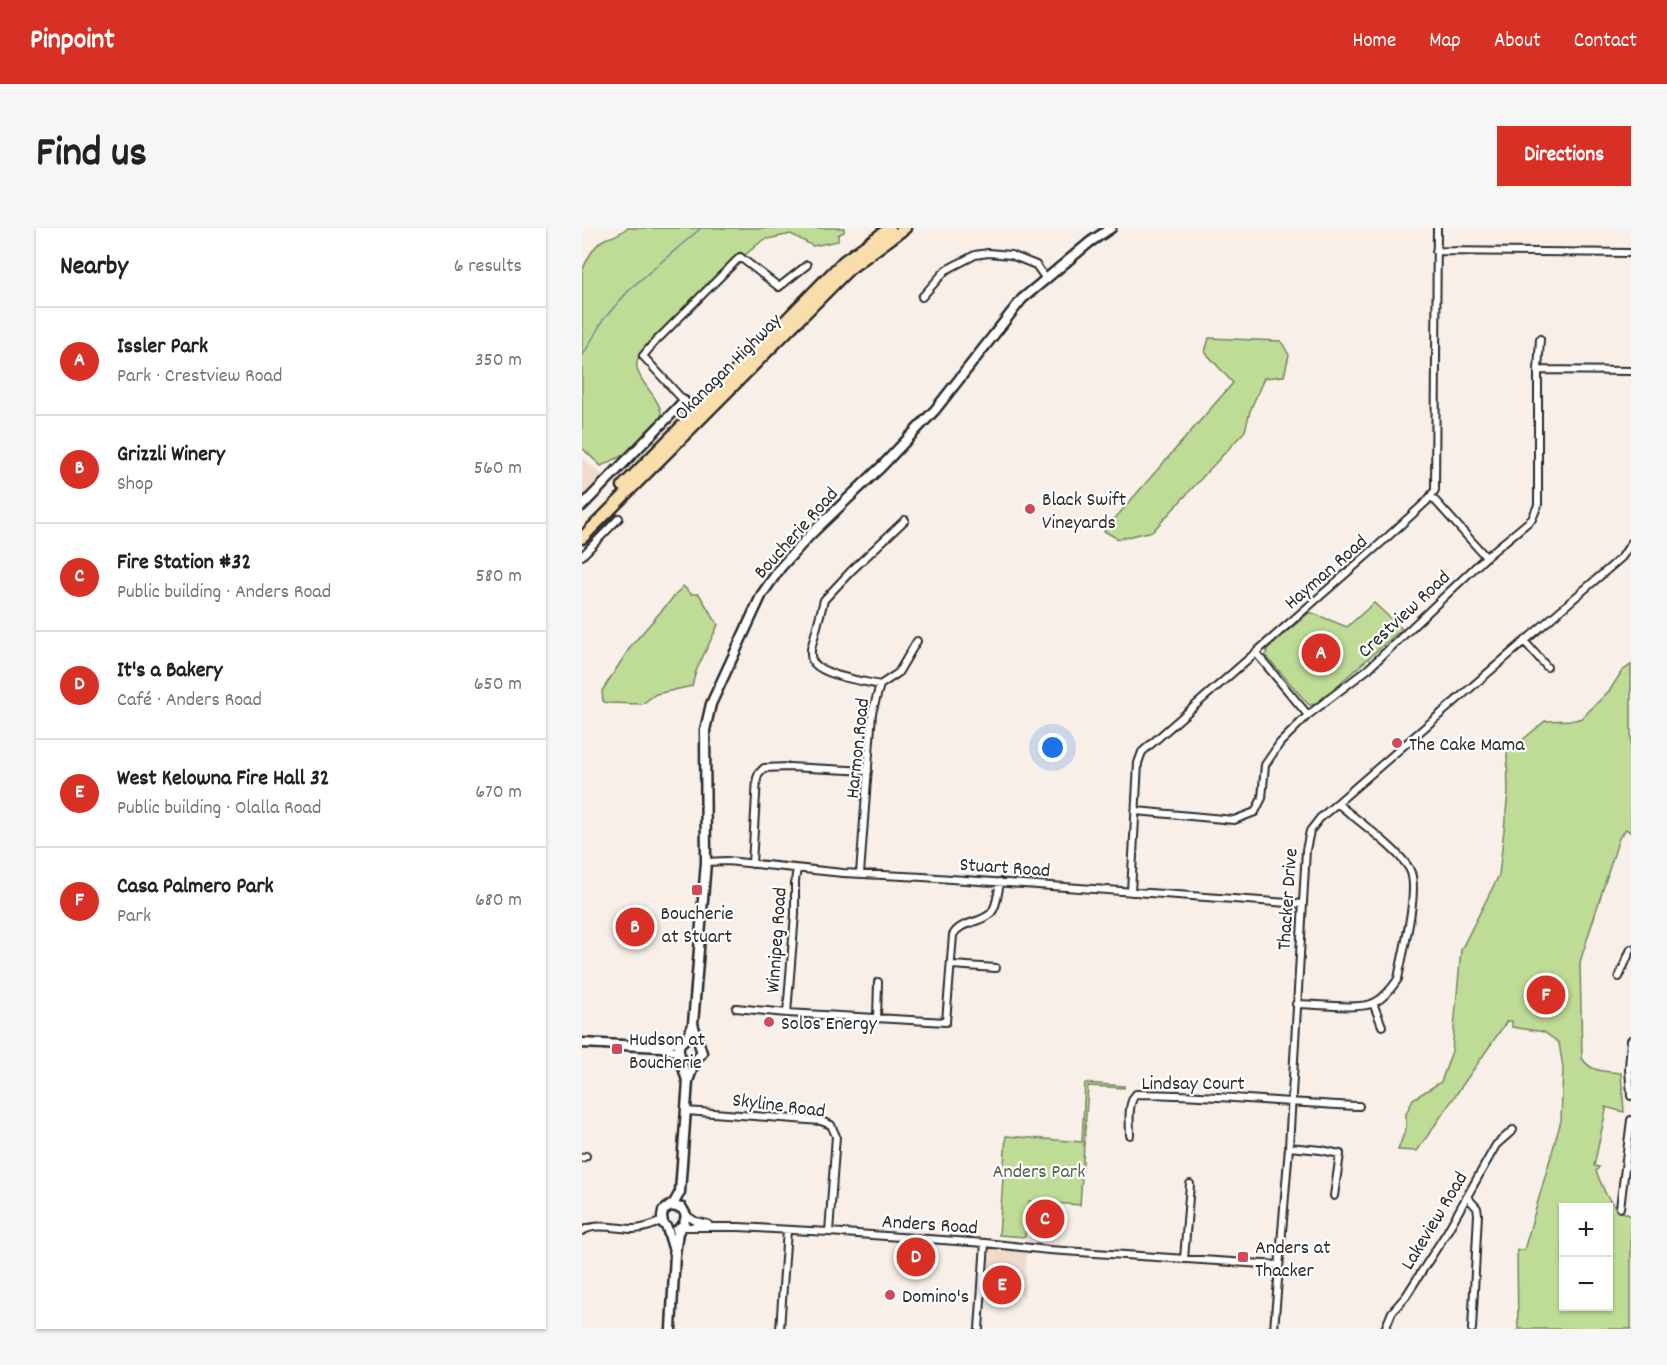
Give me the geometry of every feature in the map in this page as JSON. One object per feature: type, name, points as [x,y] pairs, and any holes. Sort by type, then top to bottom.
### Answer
[{"type":"highway","name":"Okanagan Highway","points":[[582,528],[844,261],[890,228]]},
{"type":"highway","name":"Okanagan Highway","points":[[582,538],[849,269],[905,228]]},
{"type":"main road","name":"Boucherie Road","points":[[671,1206],[679,1197],[682,1179],[688,1081],[695,1061],[702,1053],[693,1024],[706,862],[705,730],[711,704],[762,594],[781,567],[935,410],[1022,299],[1111,228]]},
{"type":"main road","points":[[582,506],[684,401]]},
{"type":"main road","name":"Boucherie Road","points":[[688,1081],[680,1056],[684,1040],[693,1024]]},
{"type":"main road","points":[[601,1044],[692,1039],[698,1042]]},
{"type":"main road","points":[[582,1043],[661,1047],[688,1062],[695,1061]]},
{"type":"main road","name":"Boucherie Road","points":[[682,1179],[685,1213]]},
{"type":"main road","points":[[671,1329],[675,1254],[678,1233],[686,1221],[685,1213],[678,1206],[671,1206],[663,1211],[675,1254]]},
{"type":"main road","points":[[665,1224],[675,1230],[681,1227]]},
{"type":"street","points":[[1437,228],[1435,490],[1431,496],[1486,557]]},
{"type":"street","points":[[1436,250],[1631,254]]},
{"type":"street","points":[[922,297],[946,270],[975,255],[988,252],[1011,255],[1036,265],[1046,279]]},
{"type":"street","points":[[684,401],[643,356],[652,345],[740,257],[779,287],[807,265]]},
{"type":"street","name":"Crestview Road","points":[[1136,811],[1234,820],[1255,812],[1262,798],[1264,771],[1269,758],[1280,744],[1308,716],[1368,669],[1486,557],[1532,519],[1538,505],[1540,339]]},
{"type":"street","points":[[1538,370],[1631,371]]},
{"type":"street","name":"Hayman Road","points":[[1131,892],[1138,763],[1143,752],[1382,542],[1431,496]]},
{"type":"street","points":[[582,556],[619,518]]},
{"type":"street","points":[[880,685],[829,673],[814,664],[810,656],[811,649],[824,600],[905,520]]},
{"type":"street","name":"Thacker Drive","points":[[1274,1329],[1307,837],[1313,825],[1622,557],[1631,543]]},
{"type":"street","name":"Harmon Road","points":[[860,874],[872,713],[880,685],[898,673],[917,641]]},
{"type":"street","points":[[1525,642],[1547,667]]},
{"type":"street","points":[[1256,653],[1308,716]]},
{"type":"street","points":[[752,864],[757,778],[764,768],[868,771]]},
{"type":"street","points":[[1296,1004],[1362,1006],[1373,1003],[1391,989],[1398,979],[1414,882],[1410,869],[1338,804]]},
{"type":"street","name":"Stuart Road","points":[[706,862],[1303,904]]},
{"type":"street","name":"Winnipeg Road","points":[[787,1013],[797,869]]},
{"type":"street","points":[[736,1008],[946,1022],[953,935],[957,928],[990,914],[1000,882]]},
{"type":"street","points":[[1618,976],[1631,949]]},
{"type":"street","points":[[952,965],[996,968]]},
{"type":"street","points":[[877,1018],[879,982]]},
{"type":"street","points":[[1373,1003],[1382,1026]]},
{"type":"street","points":[[1631,1040],[1629,1069],[1631,1096]]},
{"type":"street","name":"Lindsay Court","points":[[1130,1135],[1130,1111],[1132,1098],[1136,1094],[1230,1096],[1290,1103]]},
{"type":"street","points":[[1290,1103],[1359,1106]]},
{"type":"street","name":"Skyline Road","points":[[686,1111],[824,1121],[831,1125],[836,1136],[829,1232]]},
{"type":"street","points":[[1620,1208],[1631,1120]]},
{"type":"street","name":"Lakeview Road","points":[[1385,1329],[1392,1312],[1406,1296],[1468,1198],[1496,1145],[1513,1130]]},
{"type":"street","points":[[1288,1147],[1340,1154],[1334,1196]]},
{"type":"street","points":[[1184,1259],[1190,1184]]},
{"type":"street","points":[[1468,1198],[1477,1208],[1478,1214],[1473,1329]]},
{"type":"street","name":"Anders Road","points":[[685,1213],[695,1221],[723,1227]]},
{"type":"street","points":[[582,1231],[589,1227],[635,1229],[665,1224]]},
{"type":"street","name":"Anders Road","points":[[681,1227],[829,1232],[1049,1250],[1278,1264]]},
{"type":"street","points":[[780,1329],[787,1230]]},
{"type":"street","points":[[979,1329],[985,1243]]},
{"type":"shaded area","points":[[582,457],[603,476],[582,497]]},
{"type":"shaded area","points":[[986,1245],[1027,1250],[1024,1295],[983,1293]]},
{"type":"green space","points":[[627,228],[844,228],[844,232],[838,235],[838,241],[813,246],[791,234],[763,240],[642,352],[637,363],[638,373],[661,410],[661,421],[655,432],[644,443],[601,466],[582,448],[582,271],[597,245]]},
{"type":"green space","points":[[1209,338],[1281,341],[1289,355],[1284,376],[1264,378],[1250,411],[1245,431],[1153,531],[1118,539],[1104,531],[1233,383],[1205,352]]},
{"type":"green space","points":[[683,586],[691,594],[699,594],[718,625],[696,671],[692,686],[656,694],[642,704],[603,701],[602,691],[631,646]]},
{"type":"green space","points":[[1374,603],[1402,629],[1316,704],[1309,705],[1266,656],[1267,649],[1310,612],[1347,627]]},
{"type":"green space","points":[[1631,665],[1631,833],[1626,829],[1619,838],[1580,962],[1582,1058],[1594,1069],[1621,1073],[1624,1112],[1605,1107],[1594,1166],[1599,1167],[1596,1171],[1612,1203],[1559,1203],[1559,1311],[1613,1311],[1613,1204],[1631,1216],[1631,1329],[1518,1329],[1517,1250],[1524,1250],[1561,1121],[1563,1068],[1559,1043],[1544,1032],[1512,1027],[1512,1021],[1507,1021],[1417,1151],[1398,1150],[1406,1128],[1406,1114],[1413,1099],[1441,1082],[1452,1051],[1461,950],[1499,875],[1508,793],[1507,753],[1545,721],[1582,718],[1610,690],[1622,671]]},
{"type":"green space","name":"Anders Park","points":[[1085,1083],[1124,1086],[1124,1088],[1088,1086],[1080,1205],[1029,1201],[1025,1237],[999,1235],[1006,1136],[1082,1142]]},
{"type":"waterway","points":[[582,357],[603,320],[631,288],[701,228]]},
{"type":"place","name":"Black Swift Vineyards","points":[[1030,509]]},
{"type":"place","name":"Issler Park","points":[[1321,653]]},
{"type":"place","name":"The Cake Mama","points":[[1397,743]]},
{"type":"place","name":"Boucherie at Stuart","points":[[697,890]]},
{"type":"place","name":"Grizzli Winery","points":[[635,927]]},
{"type":"place","name":"Casa Palmero Park","points":[[1546,995]]},
{"type":"place","name":"Solos Energy","points":[[769,1022]]},
{"type":"place","name":"Hudson at Boucherie","points":[[617,1049]]},
{"type":"place","name":"Fire Station #32","points":[[1045,1219]]},
{"type":"place","name":"It's a Bakery","points":[[916,1257]]},
{"type":"place","name":"Anders at Thacker","points":[[1243,1257]]},
{"type":"place","name":"West Kelowna Fire Hall 32","points":[[1002,1285]]},
{"type":"place","name":"Domino's","points":[[890,1295]]}]
